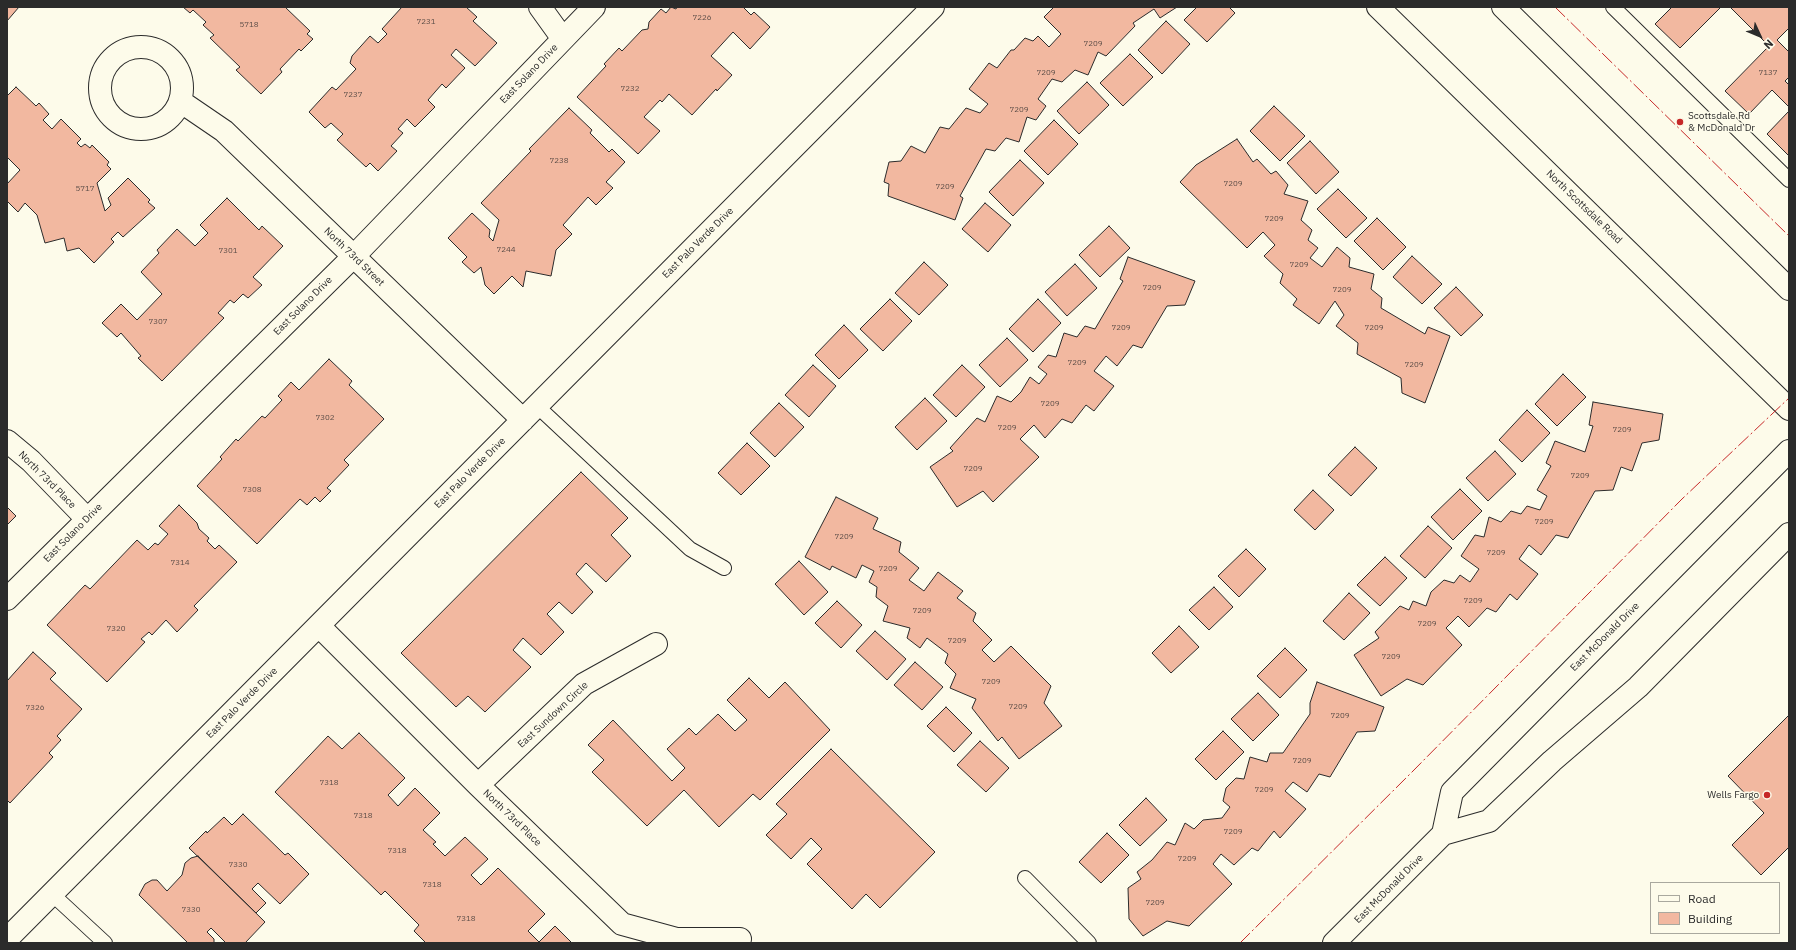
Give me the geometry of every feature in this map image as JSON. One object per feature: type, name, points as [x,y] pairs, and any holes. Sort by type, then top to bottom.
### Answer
[{"type":"street","points":[[540,7],[563,39]]},
{"type":"street","name":"East Solano Drive","points":[[7,599],[354,256],[594,7]]},
{"type":"street","name":"East Palo Verde Drive","points":[[7,939],[933,7]]},
{"type":"street","name":"North Scottsdale Road","points":[[1378,7],[1789,409]]},
{"type":"street","points":[[1503,7],[1789,289]]},
{"type":"street","name":"North 73rd Street","points":[[180,101],[224,131],[354,256],[530,413]]},
{"type":"street","name":"North 73rd Place","points":[[7,441],[31,461],[87,519]]},
{"type":"street","name":"East McDonald Drive","points":[[1443,834],[1452,792],[1789,451]]},
{"type":"street","name":"East McDonald Drive","points":[[1334,943],[1443,834],[1488,821],[1552,761],[1638,687],[1789,534]]},
{"type":"street","name":"North 73rd Place","points":[[318,626],[478,785],[622,924],[677,939],[740,939]]},
{"type":"street","name":"East Sundown Circle","points":[[478,785],[584,684],[656,644]]},
{"type":"lane","points":[[1613,7],[1789,180]]},
{"type":"lane","points":[[530,413],[690,549],[724,568]]},
{"type":"lane","points":[[1025,878],[1089,943]]},
{"type":"lane","points":[[52,894],[105,943]]},
{"type":"building","points":[[7,7],[19,7],[7,21]]},
{"type":"building","points":[[183,7],[285,7],[310,31],[307,34],[313,39],[301,51],[299,49],[280,69],[282,72],[261,94],[236,70],[240,67],[210,38],[214,35],[203,25],[206,22],[193,10],[190,13]]},
{"type":"building","points":[[402,7],[466,7],[477,17],[473,21],[497,43],[475,66],[456,49],[451,55],[465,68],[446,88],[442,84],[428,100],[435,107],[415,127],[407,119],[398,129],[403,133],[391,146],[397,151],[378,171],[370,163],[366,167],[337,140],[343,134],[331,123],[325,128],[309,112],[332,87],[336,90],[356,69],[350,63],[352,56],[370,36],[378,43],[387,34],[382,29]]},
{"type":"building","points":[[671,7],[676,9],[677,7],[743,7],[751,15],[754,12],[770,27],[750,49],[733,32],[711,56],[732,75],[717,91],[716,89],[692,115],[669,94],[662,102],[660,100],[644,117],[660,131],[638,154],[577,97],[606,66],[604,64],[619,48],[622,51],[642,30],[648,29],[649,22],[661,9],[666,13]]},
{"type":"building","points":[[1054,7],[1177,7],[1160,18],[1154,9],[1133,23],[1135,26],[1106,56],[1098,52],[1088,75],[1075,70],[1062,82],[1052,79],[1038,99],[1046,106],[1036,120],[1027,117],[1019,142],[1006,138],[995,151],[986,149],[960,196],[963,198],[955,220],[888,196],[889,184],[884,182],[889,162],[901,161],[911,146],[925,153],[940,127],[949,129],[966,108],[980,113],[988,104],[969,89],[989,63],[997,68],[1011,50],[1014,50],[1025,38],[1033,41],[1038,36],[1049,47],[1061,34],[1044,17]]},
{"type":"building","points":[[1197,7],[1229,7],[1235,13],[1207,42],[1184,20]]},
{"type":"building","points":[[1672,7],[1721,7],[1680,48],[1655,24]]},
{"type":"building","points":[[1730,7],[1789,7],[1789,28],[1777,40],[1789,52],[1789,77],[1785,81],[1789,85],[1789,107],[1772,90],[1749,114],[1725,91],[1769,46]]},
{"type":"building","points":[[1166,21],[1190,44],[1162,74],[1138,50]]},
{"type":"building","points":[[1130,54],[1153,77],[1123,106],[1100,83]]},
{"type":"building","points":[[1087,82],[1109,105],[1079,134],[1057,111]]},
{"type":"building","points":[[16,87],[36,106],[39,103],[49,114],[43,120],[52,129],[61,119],[81,139],[77,143],[81,147],[85,144],[90,148],[92,145],[109,162],[107,165],[111,169],[97,183],[105,211],[111,205],[108,198],[128,178],[150,200],[148,202],[155,208],[123,237],[118,232],[111,239],[114,242],[94,263],[79,248],[67,251],[64,238],[45,243],[37,215],[25,203],[18,212],[7,201],[7,184],[20,170],[7,157],[7,96]]},
{"type":"building","points":[[1274,106],[1305,136],[1280,161],[1250,131]]},
{"type":"building","points":[[569,108],[592,130],[590,133],[609,152],[612,149],[625,162],[606,182],[613,188],[596,205],[588,197],[563,225],[572,234],[556,250],[551,276],[526,271],[523,287],[512,276],[494,294],[485,285],[481,267],[474,273],[462,262],[467,257],[448,238],[472,213],[490,230],[489,237],[493,241],[499,220],[481,203],[531,151],[529,149]]},
{"type":"building","points":[[1789,111],[1789,156],[1767,134]]},
{"type":"building","points":[[1054,120],[1078,144],[1048,175],[1024,151]]},
{"type":"building","points":[[1237,139],[1253,162],[1257,159],[1271,174],[1276,171],[1288,185],[1284,194],[1308,201],[1301,220],[1312,230],[1308,240],[1318,248],[1310,258],[1322,267],[1337,247],[1350,258],[1349,267],[1374,274],[1371,289],[1382,298],[1381,308],[1425,334],[1428,327],[1450,336],[1425,403],[1402,393],[1401,378],[1357,354],[1358,343],[1336,326],[1344,315],[1335,301],[1319,324],[1293,305],[1297,299],[1280,283],[1283,274],[1264,256],[1275,245],[1263,232],[1247,248],[1180,182],[1196,165]]},
{"type":"building","points":[[1310,141],[1339,172],[1316,194],[1287,163]]},
{"type":"building","points":[[1020,160],[1044,183],[1013,216],[989,192]]},
{"type":"building","points":[[1338,189],[1367,218],[1346,238],[1317,209]]},
{"type":"building","points":[[227,198],[259,230],[262,226],[283,246],[253,277],[262,285],[248,298],[243,294],[234,303],[230,300],[218,313],[224,318],[162,381],[138,358],[141,356],[121,333],[117,337],[102,323],[121,304],[137,320],[162,294],[141,272],[159,253],[157,250],[177,229],[195,246],[208,233],[200,225]]},
{"type":"building","points":[[985,203],[1011,225],[988,252],[962,229]]},
{"type":"building","points":[[1377,218],[1406,247],[1383,270],[1354,241]]},
{"type":"building","points":[[1109,226],[1130,248],[1100,277],[1079,255]]},
{"type":"building","points":[[1412,256],[1442,284],[1422,304],[1393,277]]},
{"type":"building","points":[[1128,257],[1195,281],[1185,305],[1167,306],[1142,348],[1133,345],[1117,366],[1106,356],[1094,371],[1114,386],[1094,411],[1086,405],[1072,423],[1062,419],[1045,438],[1034,425],[1020,439],[1039,457],[993,502],[983,491],[957,507],[930,467],[953,451],[950,448],[977,418],[985,422],[997,396],[1011,402],[1021,392],[1030,377],[1039,384],[1047,374],[1038,367],[1048,355],[1056,357],[1064,333],[1077,337],[1085,326],[1095,329],[1123,281],[1120,279]]},
{"type":"building","points":[[924,262],[948,285],[919,315],[895,293]]},
{"type":"building","points":[[1075,264],[1097,288],[1067,316],[1045,292]]},
{"type":"building","points":[[1456,287],[1483,315],[1461,336],[1434,308]]},
{"type":"building","points":[[890,299],[912,321],[883,351],[860,329]]},
{"type":"building","points":[[1038,299],[1061,323],[1033,352],[1009,329]]},
{"type":"building","points":[[844,325],[868,350],[839,379],[815,355]]},
{"type":"building","points":[[1007,338],[1028,360],[1000,387],[979,365]]},
{"type":"building","points":[[329,359],[352,381],[349,385],[384,419],[344,460],[349,465],[327,488],[331,491],[320,502],[315,497],[307,505],[300,499],[257,544],[197,486],[222,459],[220,457],[236,439],[238,441],[262,416],[265,418],[282,400],[278,396],[291,382],[299,390]]},
{"type":"building","points":[[813,365],[836,386],[809,417],[785,395]]},
{"type":"building","points":[[962,365],[985,387],[956,417],[933,395]]},
{"type":"building","points":[[1563,374],[1586,397],[1557,426],[1535,404]]},
{"type":"building","points":[[925,398],[947,421],[917,450],[895,427]]},
{"type":"building","points":[[1593,402],[1663,414],[1659,440],[1642,443],[1632,471],[1621,467],[1613,490],[1595,491],[1568,538],[1556,535],[1541,555],[1529,545],[1519,559],[1538,574],[1517,600],[1510,594],[1496,612],[1487,608],[1469,627],[1458,616],[1446,628],[1462,645],[1423,685],[1407,679],[1381,696],[1354,655],[1379,638],[1375,632],[1400,606],[1409,610],[1413,601],[1426,606],[1431,592],[1444,580],[1454,583],[1460,575],[1470,582],[1479,569],[1461,556],[1475,535],[1484,537],[1489,517],[1501,522],[1511,511],[1521,514],[1527,506],[1540,510],[1547,496],[1537,490],[1551,466],[1546,463],[1555,441],[1585,452],[1593,426],[1589,425]]},
{"type":"building","points":[[779,403],[804,427],[775,457],[750,433]]},
{"type":"building","points":[[1527,410],[1550,433],[1522,462],[1499,440]]},
{"type":"building","points":[[747,443],[770,466],[741,495],[718,473]]},
{"type":"building","points":[[1355,447],[1377,468],[1351,496],[1328,475]]},
{"type":"building","points":[[1495,451],[1516,474],[1488,501],[1466,478]]},
{"type":"building","points":[[581,472],[628,518],[611,535],[631,556],[606,582],[586,563],[576,574],[593,592],[572,614],[559,602],[547,614],[564,632],[541,655],[523,638],[513,650],[531,667],[485,712],[468,696],[456,707],[401,653]]},
{"type":"building","points":[[1460,489],[1482,511],[1453,540],[1431,517]]},
{"type":"building","points":[[1313,490],[1334,510],[1315,530],[1294,510]]},
{"type":"building","points":[[836,497],[878,518],[873,529],[901,542],[899,552],[919,568],[909,580],[924,591],[938,572],[963,591],[957,598],[976,613],[973,621],[992,640],[982,650],[994,662],[1011,646],[1051,686],[1044,703],[1062,726],[1019,759],[1002,737],[998,741],[972,708],[976,699],[950,688],[956,674],[945,663],[948,654],[927,638],[920,648],[907,638],[910,628],[883,621],[888,606],[876,597],[877,587],[869,582],[874,571],[862,565],[856,578],[832,566],[830,570],[805,557]]},
{"type":"building","points":[[179,505],[197,523],[199,529],[209,538],[207,541],[215,549],[219,545],[237,562],[194,606],[198,610],[177,632],[166,620],[152,635],[149,632],[141,639],[145,642],[107,682],[47,625],[85,585],[90,589],[137,540],[148,550],[155,543],[158,545],[168,534],[159,526]]},
{"type":"building","points":[[7,507],[16,516],[7,525]]},
{"type":"building","points":[[1428,526],[1452,548],[1425,578],[1400,556]]},
{"type":"building","points":[[1246,549],[1266,569],[1239,597],[1218,576]]},
{"type":"building","points":[[1385,557],[1407,578],[1380,606],[1357,585]]},
{"type":"building","points":[[799,561],[828,592],[804,615],[775,584]]},
{"type":"building","points":[[1214,587],[1233,607],[1209,630],[1189,610]]},
{"type":"building","points":[[1349,593],[1370,613],[1344,640],[1323,621]]},
{"type":"building","points":[[837,601],[862,625],[841,648],[815,623]]},
{"type":"building","points":[[1179,626],[1199,647],[1171,673],[1152,653]]},
{"type":"building","points":[[875,631],[906,659],[887,680],[856,651]]},
{"type":"building","points":[[1285,648],[1307,670],[1280,698],[1257,676]]},
{"type":"building","points":[[33,652],[56,673],[50,679],[82,709],[57,736],[61,740],[49,753],[53,757],[10,803],[7,800],[7,681]]},
{"type":"building","points":[[915,662],[943,687],[922,710],[894,685]]},
{"type":"building","points":[[749,678],[769,698],[785,682],[830,730],[760,800],[753,794],[719,827],[684,790],[647,826],[592,772],[604,760],[588,745],[613,720],[672,781],[685,768],[667,749],[689,728],[696,735],[718,714],[735,731],[747,720],[727,700]]},
{"type":"building","points":[[1317,682],[1384,707],[1375,731],[1357,732],[1330,777],[1319,774],[1307,792],[1293,782],[1285,791],[1306,809],[1280,838],[1274,831],[1258,851],[1252,848],[1234,865],[1221,854],[1213,864],[1232,884],[1189,926],[1167,921],[1143,936],[1129,919],[1128,888],[1141,879],[1137,872],[1152,860],[1167,842],[1175,845],[1185,823],[1194,829],[1203,820],[1222,818],[1230,807],[1223,801],[1226,788],[1236,778],[1244,779],[1250,757],[1267,762],[1270,753],[1283,753],[1310,714],[1310,703]]},
{"type":"building","points":[[1258,693],[1279,715],[1253,741],[1231,719]]},
{"type":"building","points":[[946,707],[972,733],[954,752],[927,726]]},
{"type":"building","name":"Wells Fargo","points":[[1789,715],[1789,847],[1761,875],[1732,845],[1764,813],[1728,776]]},
{"type":"building","points":[[1223,731],[1244,752],[1216,780],[1195,759]]},
{"type":"building","points":[[359,733],[405,778],[388,795],[398,806],[415,788],[440,813],[423,830],[436,842],[433,844],[445,856],[465,837],[488,859],[471,875],[481,885],[498,868],[545,914],[528,931],[539,942],[555,926],[572,943],[426,943],[414,931],[419,925],[385,891],[381,895],[275,792],[328,736],[342,749]]},
{"type":"building","points":[[980,741],[1009,768],[986,792],[957,765]]},
{"type":"building","points":[[831,749],[935,852],[880,908],[866,894],[852,909],[807,864],[822,849],[811,838],[791,859],[766,835],[787,814],[776,804]]},
{"type":"building","points":[[1146,798],[1167,820],[1140,846],[1119,825]]},
{"type":"building","points":[[243,814],[285,855],[288,853],[309,874],[280,904],[258,883],[252,889],[266,903],[256,913],[189,848],[206,831],[207,833],[224,817],[232,825]]},
{"type":"building","points":[[1107,833],[1129,855],[1101,883],[1079,862]]},
{"type":"building","points":[[198,856],[265,922],[245,943],[226,943],[211,928],[207,932],[214,939],[214,943],[188,943],[139,895],[145,884],[152,880],[157,880],[167,891],[182,875],[185,863],[191,858]]},
{"type":"power","points":[[1555,7],[1789,236]]},
{"type":"power","points":[[1240,943],[1412,772],[1682,499],[1789,398]]},
{"type":"place","name":"Scottsdale Rd & McDonald Dr","points":[[1680,122]]},
{"type":"place","name":"Wells Fargo","points":[[1767,795]]}]
